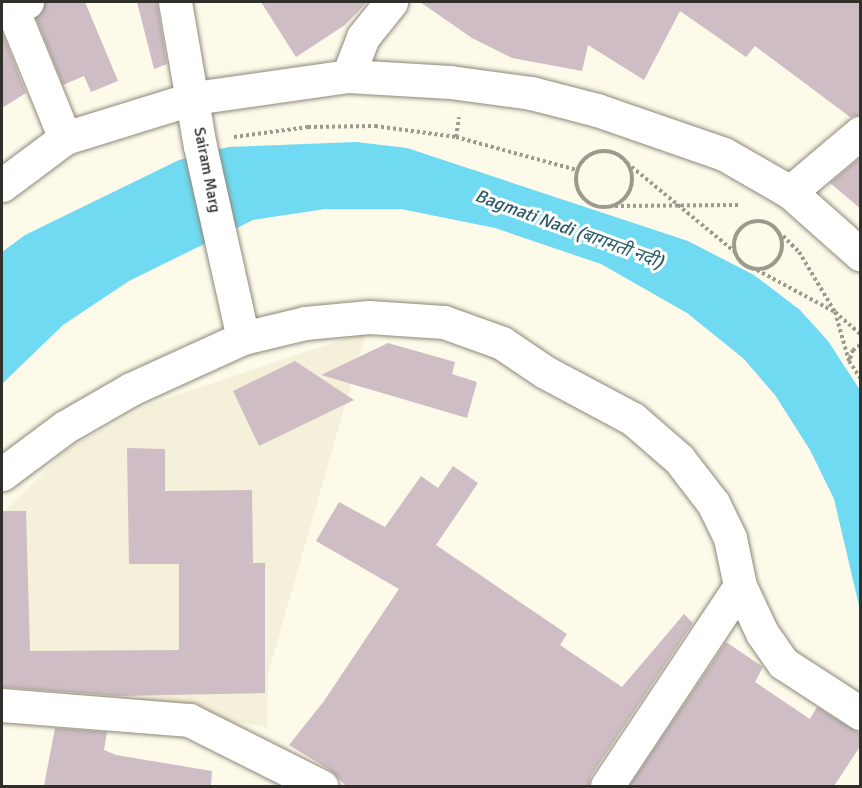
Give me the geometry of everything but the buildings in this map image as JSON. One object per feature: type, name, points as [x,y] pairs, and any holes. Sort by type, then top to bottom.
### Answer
[{"type":"street","points":[[27,2],[11,6],[65,138]]},
{"type":"street","name":"Sairam Marg","points":[[175,2],[197,120],[240,323]]},
{"type":"street","points":[[348,76],[363,36],[391,2]]},
{"type":"street","points":[[2,185],[65,138],[197,120],[348,76],[466,83],[531,93],[597,110],[723,154],[790,192],[861,254]]},
{"type":"street","points":[[790,192],[861,134]]},
{"type":"street","points":[[2,474],[65,427],[240,323],[305,323],[369,317],[444,322],[502,343],[545,372],[633,419],[679,459],[713,503],[722,520],[730,538],[740,586],[762,633],[783,663],[861,713]]},
{"type":"street","points":[[607,786],[740,586]]},
{"type":"street","points":[[2,705],[189,720],[321,786]]},
{"type":"path","points":[[197,120],[233,137],[342,125],[411,130],[456,137],[577,170]]},
{"type":"path","points":[[746,209],[738,204],[674,202],[596,207],[580,196],[577,170],[583,160],[600,151],[610,152],[625,161],[674,202],[736,253],[753,268],[835,312],[861,334]]},
{"type":"path","points":[[614,206],[631,186],[625,161]]},
{"type":"path","points":[[754,214],[770,224],[800,252],[835,312],[849,361],[861,378]]},
{"type":"path","points":[[736,253],[740,229],[754,221],[770,224]]},
{"type":"path","points":[[753,268],[768,267],[779,257],[782,242],[776,229]]},
{"type":"path","points":[[849,361],[853,350],[861,345]]},
{"type":"shaded area","points":[[366,332],[268,674],[267,727],[229,721],[2,718],[2,514],[67,449],[150,404]]},
{"type":"water","name":"Bagmati Nadi (बागमती नदी)","points":[[356,142],[407,148],[688,241],[754,275],[800,310],[828,341],[860,390],[860,610],[834,499],[810,450],[775,395],[744,359],[687,313],[601,264],[495,228],[401,209],[325,209],[253,220],[129,281],[63,325],[2,384],[2,252],[25,235],[179,160],[228,147]]}]
